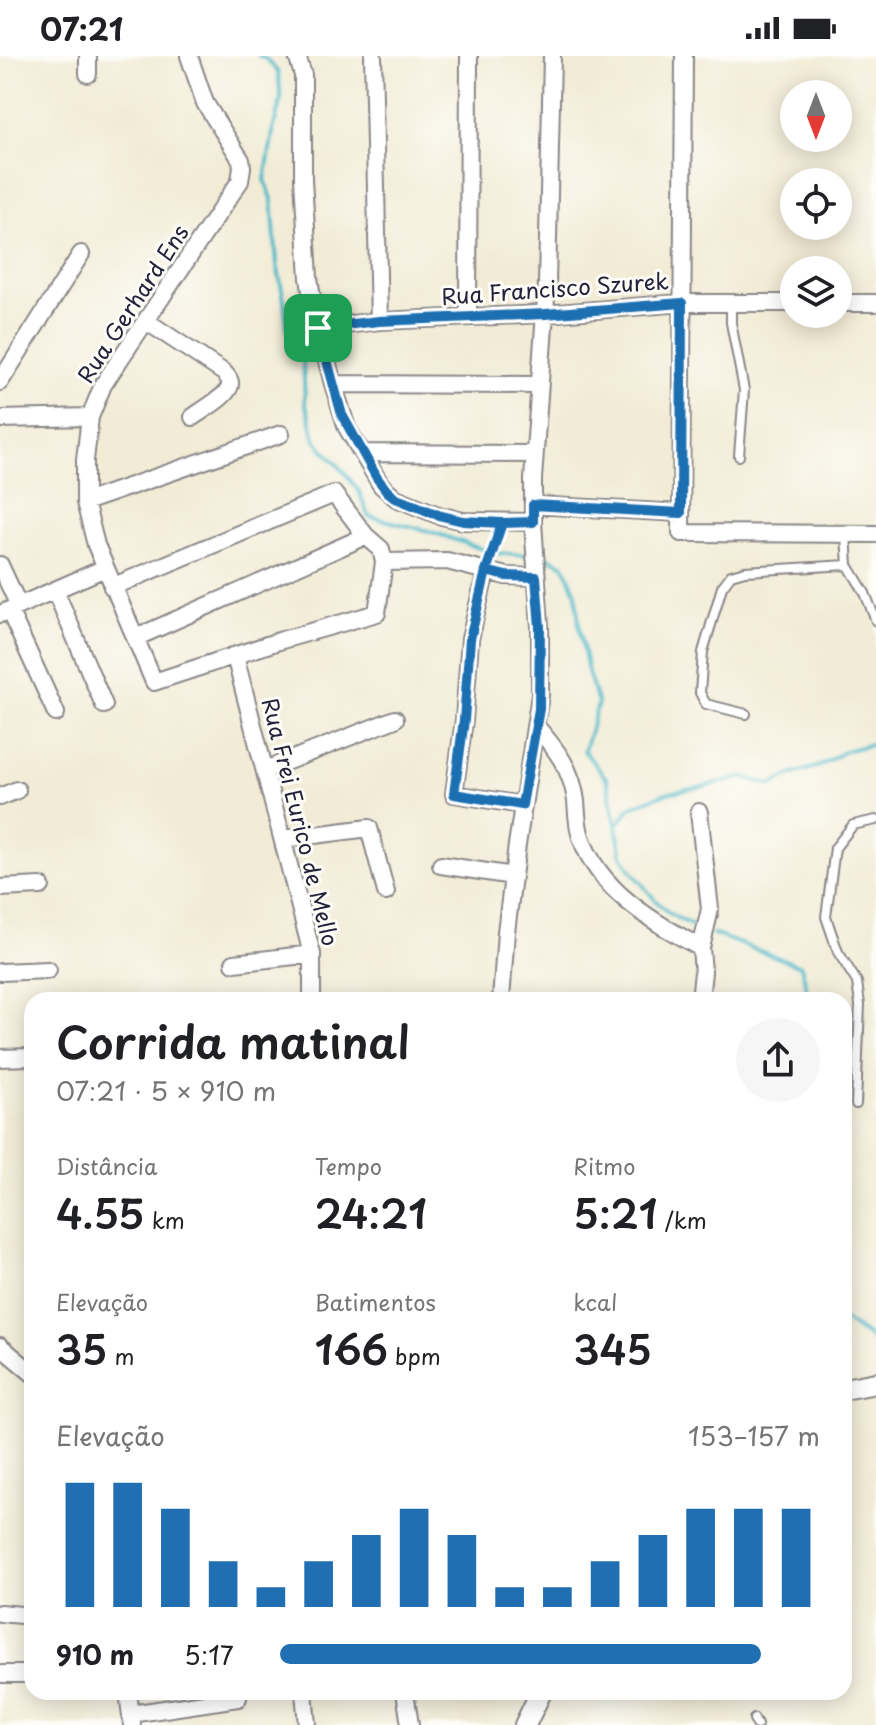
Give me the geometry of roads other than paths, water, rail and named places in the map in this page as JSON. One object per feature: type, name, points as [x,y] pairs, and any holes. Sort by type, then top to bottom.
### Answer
[{"type":"street","points":[[88,56],[88,74]]},
{"type":"street","name":"Rua Gerhard Ens","points":[[189,56],[205,103],[241,160],[242,174],[103,385],[90,417],[85,460],[85,502],[112,587],[154,682],[235,656]]},
{"type":"street","points":[[297,56],[303,75],[303,179],[312,297],[342,415],[381,485],[392,496],[451,519],[478,523],[533,522]]},
{"type":"street","points":[[373,56],[379,321]]},
{"type":"street","points":[[468,317],[469,56]]},
{"type":"street","points":[[502,992],[522,805],[539,709],[534,454],[545,314],[552,56]]},
{"type":"street","points":[[684,56],[681,533],[876,534]]},
{"type":"street","points":[[0,382],[81,254]]},
{"type":"street","name":"Rua Francisco Szurek","points":[[318,328],[379,321],[545,314],[682,303],[780,303]]},
{"type":"street","points":[[852,303],[876,303]]},
{"type":"street","points":[[146,321],[229,378],[231,385],[228,392],[193,417]]},
{"type":"street","points":[[333,384],[539,385]]},
{"type":"street","points":[[0,419],[90,417]]},
{"type":"street","points":[[85,502],[281,434]]},
{"type":"street","points":[[362,453],[534,454]]},
{"type":"street","points":[[112,587],[334,494],[366,536],[381,549],[384,562],[377,613],[235,656]]},
{"type":"street","points":[[533,505],[681,513]]},
{"type":"street","points":[[135,638],[366,536]]},
{"type":"street","points":[[384,562],[447,561],[506,576],[535,563]]},
{"type":"street","points":[[0,565],[9,610],[56,713]]},
{"type":"street","points":[[9,610],[105,568]]},
{"type":"street","points":[[486,571],[470,639],[463,732],[454,794],[522,805]]},
{"type":"street","points":[[55,590],[104,705]]},
{"type":"street","name":"Rua Frei Eurico de Mello","points":[[235,656],[312,954],[312,992]]},
{"type":"street","points":[[265,770],[395,719]]},
{"type":"street","points":[[536,726],[565,762],[573,785],[580,836],[602,875],[643,913],[701,948]]},
{"type":"street","points":[[0,797],[17,790]]},
{"type":"street","points":[[699,812],[710,909],[701,948],[701,992]]},
{"type":"street","points":[[283,839],[369,828],[386,892]]},
{"type":"street","points":[[441,865],[513,876]]},
{"type":"street","points":[[0,888],[41,886]]},
{"type":"street","points":[[234,963],[312,954]]},
{"type":"street","points":[[0,972],[48,970]]},
{"type":"street","points":[[0,1058],[24,1057]]},
{"type":"street","points":[[0,1346],[24,1366]]},
{"type":"street","points":[[852,1388],[876,1383]]},
{"type":"street","points":[[0,1613],[24,1615]]},
{"type":"street","points":[[0,1674],[24,1674]]},
{"type":"street","points":[[132,1719],[228,1700]]},
{"type":"street","points":[[305,1700],[307,1725]]},
{"type":"street","points":[[406,1700],[410,1725]]},
{"type":"street","points":[[525,1725],[537,1700]]},
{"type":"lane","points":[[731,303],[731,323],[744,390],[739,456]]},
{"type":"lane","points":[[846,534],[848,565],[865,593],[876,621]]},
{"type":"lane","points":[[746,714],[706,704],[700,693],[703,652],[722,587],[731,575],[745,571],[848,565]]},
{"type":"lane","points":[[856,1104],[860,1005],[857,982],[838,952],[826,917],[835,848],[853,825],[876,820]]},
{"type":"waterway","points":[[259,56],[278,72],[281,98],[265,180],[272,199],[277,264],[288,334],[303,360],[305,402],[316,441],[360,493],[368,516],[429,531],[494,553],[532,555]]},
{"type":"waterway","points":[[541,556],[564,565],[576,593],[588,672],[598,704],[584,751],[607,779],[622,856],[656,901],[670,914],[695,927]]},
{"type":"waterway","points":[[617,825],[631,807],[666,793],[744,777],[771,785],[820,766],[845,751],[876,743]]},
{"type":"waterway","points":[[713,934],[801,966],[807,992]]},
{"type":"waterway","points":[[852,1326],[876,1342]]}]
